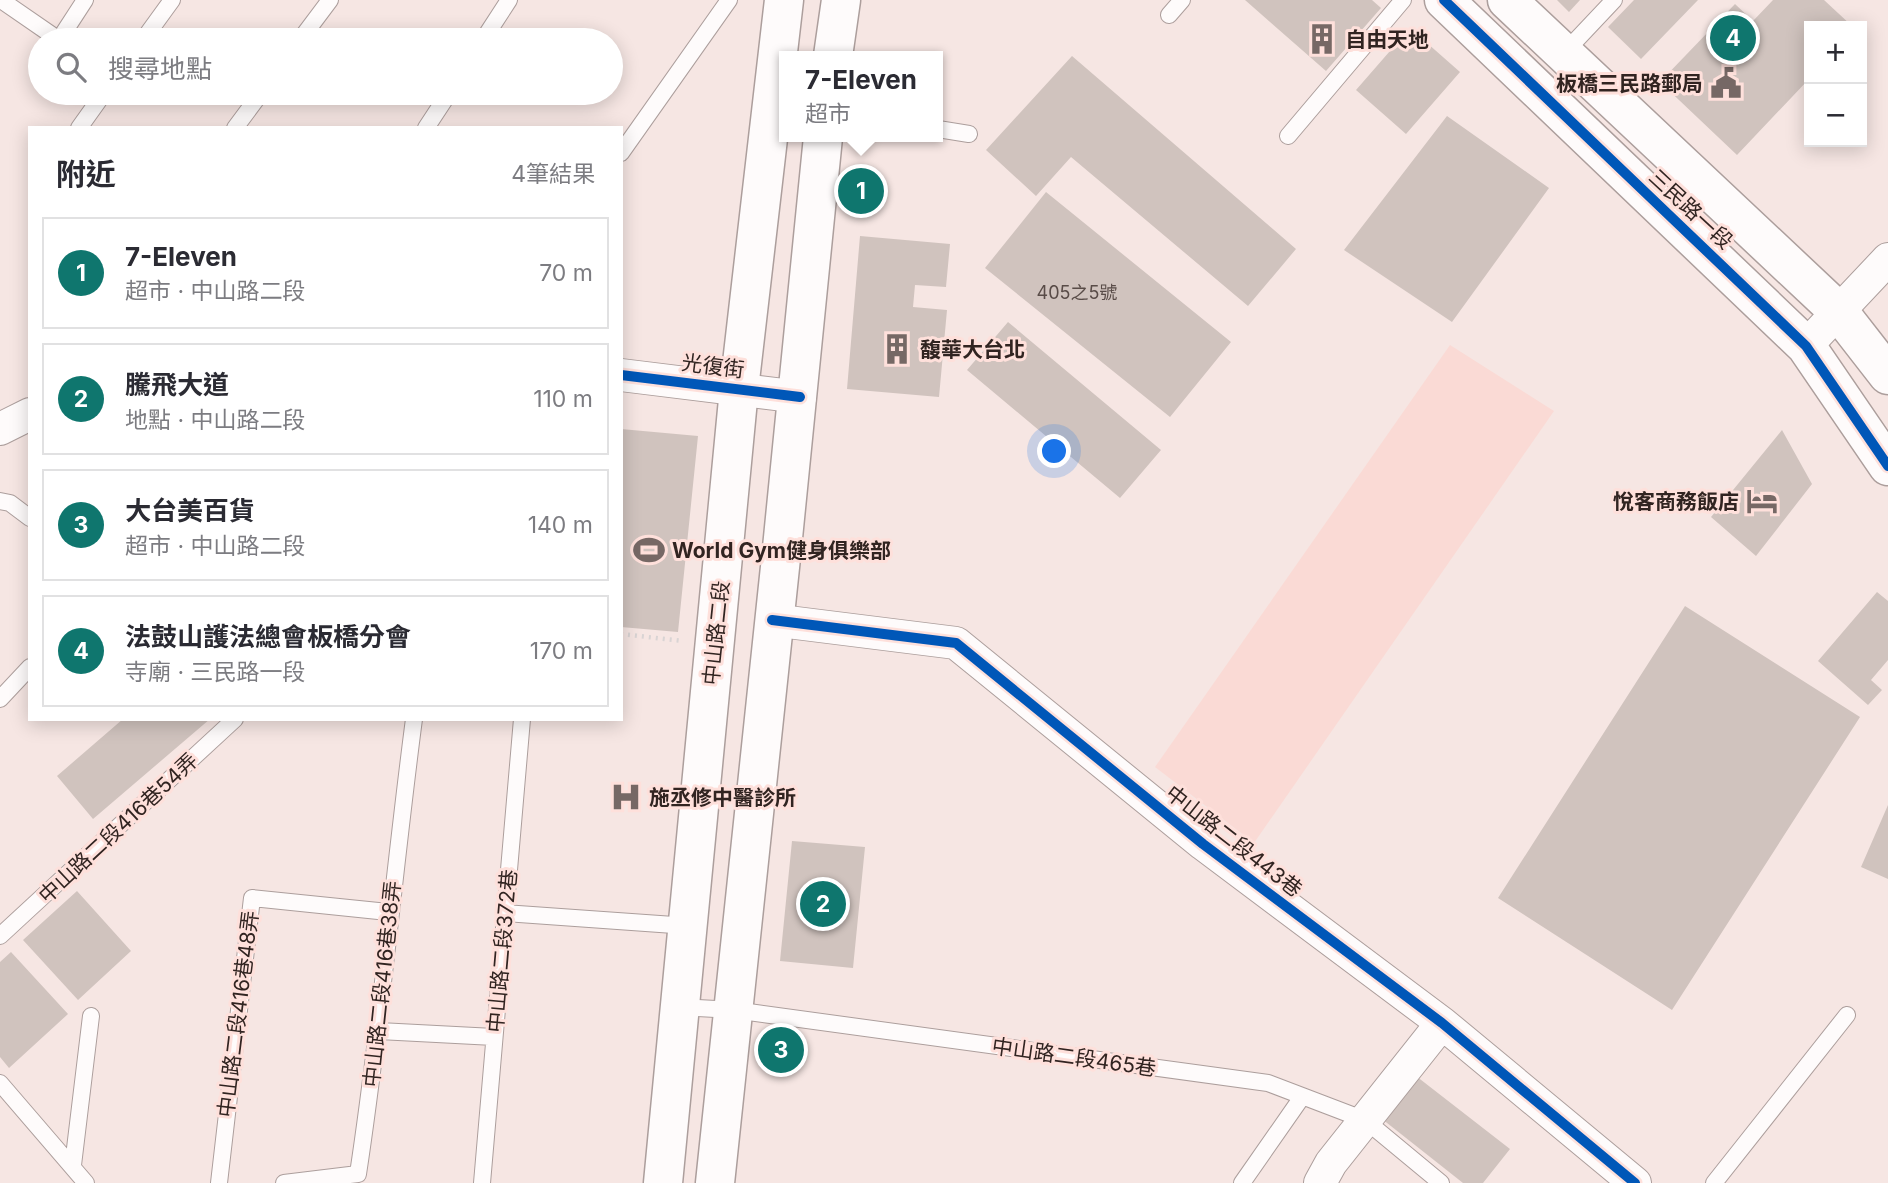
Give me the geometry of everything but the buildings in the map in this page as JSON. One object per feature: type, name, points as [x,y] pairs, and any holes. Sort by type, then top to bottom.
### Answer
[{"type":"main road","name":"中山路二段","points":[[663,1183],[739,389],[784,0]]},
{"type":"main road","points":[[834,51],[841,0]]},
{"type":"main road","name":"三民路一段","points":[[1444,0],[1806,346],[1886,457]]},
{"type":"main road","name":"三民路一段","points":[[1507,0],[1839,312],[1888,375]]},
{"type":"main road","points":[[715,1183],[772,620],[800,397],[823,142]]},
{"type":"street","points":[[1806,346],[1888,259]]},
{"type":"street","name":"光復街","points":[[623,375],[800,397]]},
{"type":"street","points":[[0,429],[28,415]]},
{"type":"street","name":"中山路二段443巷","points":[[772,620],[956,642],[1203,844],[1442,1023],[1635,1183]]},
{"type":"street","points":[[1320,1183],[1331,1163],[1442,1023]]},
{"type":"lane","points":[[68,28],[85,0]]},
{"type":"lane","points":[[152,28],[172,0]]},
{"type":"lane","points":[[309,28],[330,0]]},
{"type":"lane","points":[[491,28],[509,0]]},
{"type":"lane","points":[[623,150],[729,0]]},
{"type":"lane","points":[[1169,15],[1182,0]]},
{"type":"lane","points":[[1288,136],[1403,0]]},
{"type":"lane","points":[[1564,54],[1614,0]]},
{"type":"lane","points":[[3,7],[39,28]]},
{"type":"lane","points":[[80,126],[95,105]]},
{"type":"lane","points":[[236,126],[252,105]]},
{"type":"lane","points":[[427,126],[441,105]]},
{"type":"lane","points":[[943,130],[969,134]]},
{"type":"lane","points":[[0,501],[10,503],[28,516]]},
{"type":"lane","points":[[0,699],[28,669]]},
{"type":"lane","name":"中山路二段416巷54弄","points":[[0,936],[233,721]]},
{"type":"lane","name":"中山路二段416巷38弄","points":[[284,1183],[358,1174],[379,1031],[388,912],[414,721]]},
{"type":"lane","name":"中山路二段372巷","points":[[482,1183],[522,721]]},
{"type":"lane","name":"中山路二段416巷48弄","points":[[219,1183],[252,898],[388,912]]},
{"type":"lane","points":[[505,913],[688,926]]},
{"type":"lane","name":"中山路二段465巷","points":[[678,1007],[734,1010],[1268,1083],[1365,1120],[1441,1183]]},
{"type":"lane","points":[[1714,1183],[1847,1015]]},
{"type":"lane","points":[[74,1165],[91,1016]]},
{"type":"lane","points":[[379,1031],[494,1037]]},
{"type":"lane","points":[[0,1083],[74,1165],[86,1183]]},
{"type":"lane","points":[[1242,1183],[1303,1097]]},
{"type":"path","points":[[623,634],[714,645]]},
{"type":"shaded area","points":[[1450,345],[1554,411],[1254,843],[1155,767]]},
{"type":"cycle path","points":[[1444,0],[1806,346],[1888,466]]},
{"type":"cycle path","points":[[623,375],[800,397]]},
{"type":"cycle path","points":[[772,620],[956,643],[1203,844],[1442,1023],[1635,1183]]},
{"type":"place","name":"法鼓山護法總會板橋分會","points":[[1733,38]]},
{"type":"place","name":"自由天地","points":[[1322,39]]},
{"type":"place","name":"板橋三民路郵局","points":[[1726,83]]},
{"type":"place","name":"7-Eleven","points":[[861,191]]},
{"type":"place","name":"馥華大台北","points":[[897,349]]},
{"type":"place","name":"悅客商務飯店","points":[[1762,501]]},
{"type":"place","name":"World Gym健身俱樂部","points":[[649,550]]},
{"type":"place","name":"施丞修中醫診所","points":[[626,797]]},
{"type":"place","name":"騰飛大道","points":[[823,904]]},
{"type":"place","name":"大台美百貨","points":[[781,1050]]}]
